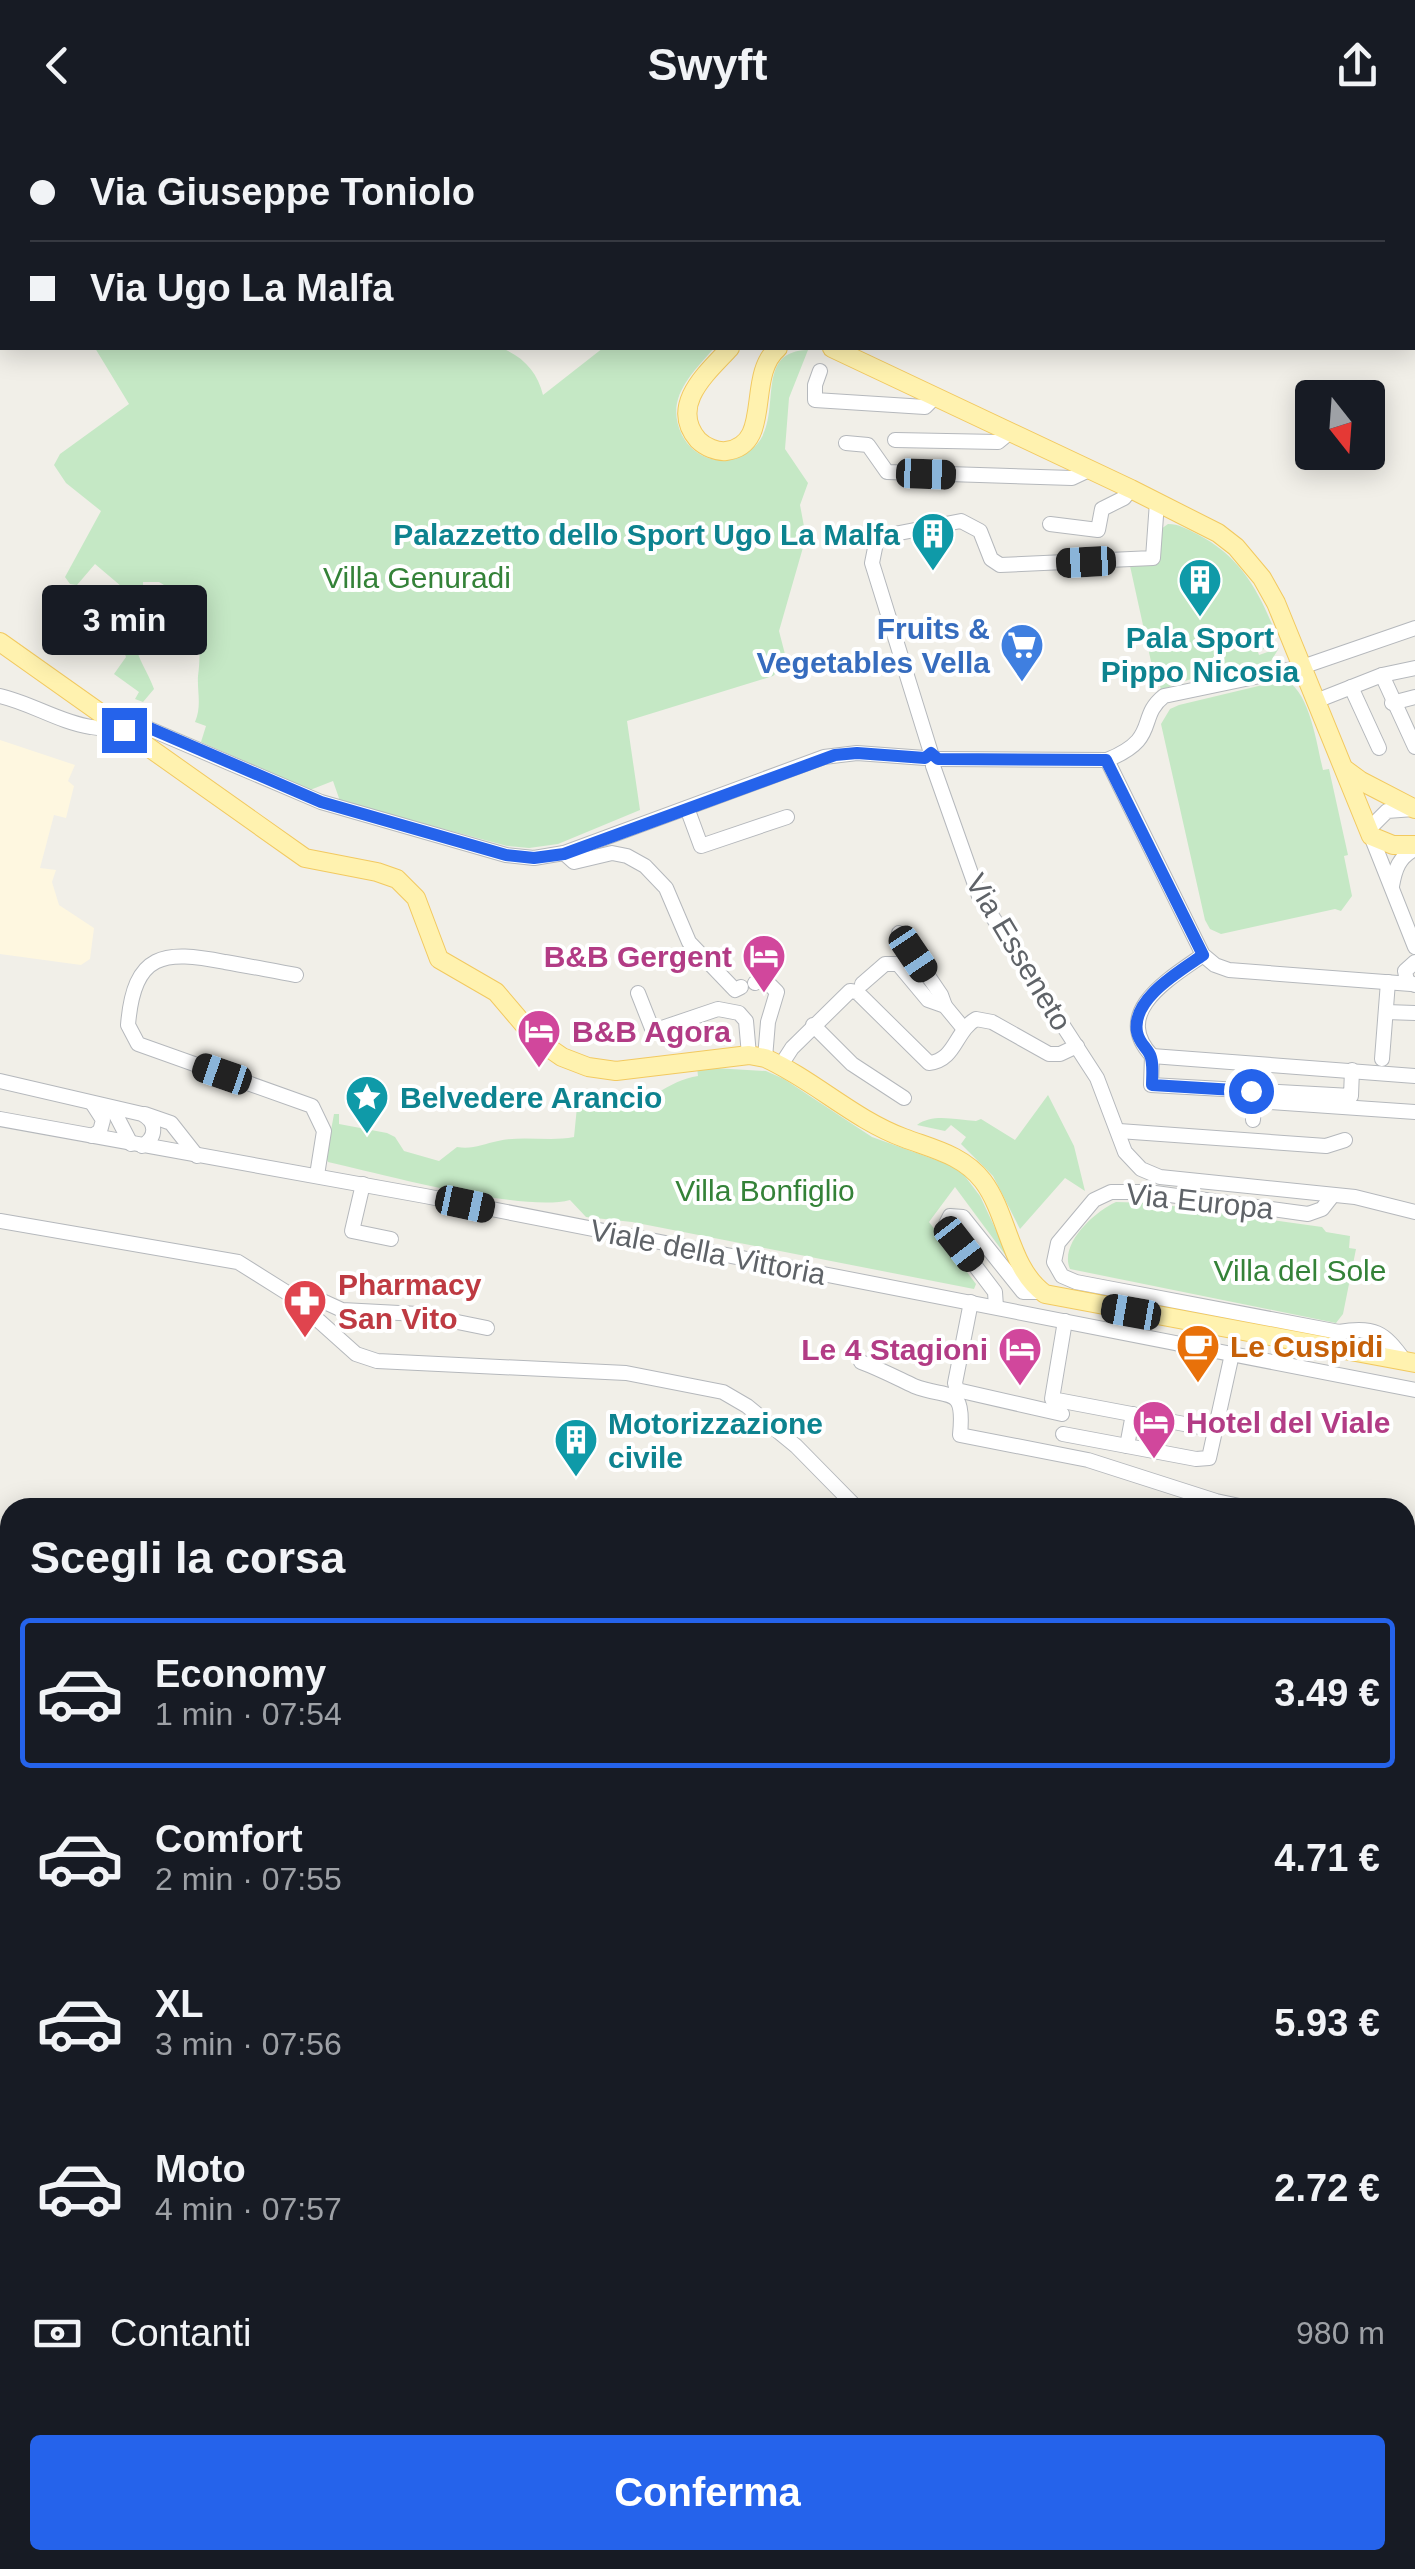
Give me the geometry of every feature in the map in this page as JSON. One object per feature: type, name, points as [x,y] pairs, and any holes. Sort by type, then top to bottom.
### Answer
[{"type":"main road","points":[[728,350],[691,393],[686,410],[699,441],[712,450],[726,451],[748,439],[755,426],[765,360],[776,350]]},
{"type":"main road","points":[[836,350],[1218,533],[1250,562],[1276,603],[1370,833],[1393,845],[1415,847]]},
{"type":"main road","points":[[0,642],[305,858],[397,879],[416,898],[439,959],[500,995],[536,1039],[562,1057],[588,1067],[616,1071],[765,1059],[859,1117],[902,1138],[951,1154],[972,1169],[993,1199],[1025,1274],[1053,1298],[1410,1361]]},
{"type":"main road","points":[[1342,766],[1361,781],[1415,809]]},
{"type":"street","points":[[820,372],[814,385],[815,400],[924,407],[935,397]]},
{"type":"street","points":[[895,440],[998,442],[1008,433]]},
{"type":"street","points":[[846,443],[868,445],[887,472],[1072,478],[1089,470]]},
{"type":"street","points":[[1050,524],[1098,530],[1102,509],[1124,498],[1131,488]]},
{"type":"street","name":"Via Esseneto","points":[[1157,502],[1153,558],[1000,564],[991,559],[980,531],[961,521],[889,535],[876,544],[872,563],[892,636],[979,896],[1103,1089],[1130,1158],[1153,1175],[1333,1195],[1415,1212]]},
{"type":"street","points":[[0,696],[82,726],[124,730],[145,726],[321,802],[506,855],[534,858],[564,854],[835,755],[1106,760],[1127,752],[1142,739],[1155,704],[1164,696],[1302,667],[1415,628]]},
{"type":"street","points":[[1316,701],[1415,668]]},
{"type":"street","points":[[1382,676],[1414,747]]},
{"type":"street","points":[[1351,687],[1379,748]]},
{"type":"street","points":[[1392,703],[1415,698]]},
{"type":"street","points":[[1106,760],[1203,955],[1216,966],[1229,970],[1388,982],[1410,974],[1413,944],[1370,833],[1387,811],[1415,809]]},
{"type":"street","points":[[687,808],[701,846],[787,816]]},
{"type":"street","points":[[1392,886],[1396,868],[1415,847]]},
{"type":"street","points":[[564,854],[574,862],[612,854],[639,862],[666,888],[688,942],[735,990],[764,978],[777,992],[768,1022],[765,1059]]},
{"type":"street","points":[[898,933],[945,1006],[964,1028]]},
{"type":"street","points":[[296,975],[182,955],[159,959],[140,977],[128,1025],[138,1044],[312,1106],[324,1131],[316,1175]]},
{"type":"street","points":[[1203,955],[1166,983],[1141,1009],[1136,1023],[1138,1038],[1152,1056],[1152,1085],[1350,1096],[1352,1070]]},
{"type":"street","points":[[862,984],[885,964],[895,963],[928,1000],[945,1006]]},
{"type":"street","points":[[1382,1059],[1388,982]]},
{"type":"street","points":[[765,1059],[813,1025],[842,994],[854,991],[929,1063],[950,1054],[970,1022],[984,1019],[1049,1054],[1060,1054],[1077,1046]]},
{"type":"street","points":[[638,992],[652,1031],[718,1009],[738,1012],[765,1059]]},
{"type":"street","points":[[1386,1012],[1415,1013]]},
{"type":"street","points":[[813,1025],[869,1077],[904,1098]]},
{"type":"street","points":[[1152,1056],[1415,1076]]},
{"type":"street","points":[[1251,1091],[1253,1063]]},
{"type":"street","points":[[0,1081],[171,1124],[197,1156]]},
{"type":"street","points":[[1253,1120],[1254,1101],[1415,1112]]},
{"type":"street","points":[[92,1136],[100,1131],[103,1120],[98,1104]]},
{"type":"street","points":[[98,1104],[116,1115],[137,1145],[152,1138],[154,1130],[152,1122],[142,1114]]},
{"type":"street","name":"Viale della Vittoria","points":[[0,1119],[316,1175],[1415,1390]]},
{"type":"street","points":[[1119,1131],[1326,1146],[1345,1140]]},
{"type":"street","points":[[362,1184],[352,1231],[392,1240]]},
{"type":"street","name":"Via Europa","points":[[1333,1195],[1322,1210],[1308,1214],[1148,1192],[1111,1192],[1094,1200],[1058,1243],[1054,1262],[1062,1276],[1076,1282],[1339,1332],[1374,1331],[1390,1340],[1410,1361]]},
{"type":"street","points":[[996,1307],[995,1292],[948,1230],[950,1216],[964,1217],[1023,1292],[1043,1292]]},
{"type":"street","points":[[0,1221],[222,1258],[252,1269],[289,1294],[356,1354],[376,1362],[626,1373],[723,1392],[747,1406],[796,1446],[848,1498]]},
{"type":"street","points":[[289,1294],[306,1293],[342,1310],[418,1314],[488,1328]]},
{"type":"street","points":[[971,1302],[955,1383],[957,1390],[1062,1414]]},
{"type":"street","points":[[1065,1321],[1052,1398],[1216,1430]]},
{"type":"street","points":[[1063,1434],[1209,1458],[1232,1354]]},
{"type":"street","points":[[861,1362],[915,1386],[958,1398],[962,1411],[960,1435],[1088,1460],[1207,1498]]},
{"type":"street","points":[[1126,1446],[1133,1414]]},
{"type":"shaded area","points":[[0,740],[75,765],[68,781],[74,786],[66,818],[54,815],[40,868],[56,870],[52,882],[59,905],[94,928],[90,959],[81,965],[0,954]]},
{"type":"green space","name":"Villa Genuradi","points":[[96,350],[505,350],[528,366],[543,395],[600,350],[712,350],[683,387],[676,409],[677,422],[687,443],[702,455],[719,460],[738,457],[757,444],[765,429],[778,364],[789,354],[808,350],[789,398],[785,449],[808,483],[800,505],[806,537],[779,631],[787,662],[773,676],[627,721],[640,810],[558,844],[507,846],[340,801],[333,781],[310,790],[201,742],[206,726],[195,722],[199,704],[196,612],[175,599],[179,594],[159,582],[143,582],[144,607],[158,616],[172,602],[155,641],[113,611],[128,592],[95,564],[77,585],[70,584],[65,577],[101,511],[66,483],[54,465],[60,454],[129,404]]},
{"type":"green space","points":[[1168,524],[1183,527],[1211,542],[1235,562],[1261,599],[1274,629],[1258,636],[1264,649],[1259,655],[1279,648],[1271,661],[1161,690],[1130,566],[1157,563],[1161,529]]},
{"type":"green space","points":[[134,640],[154,689],[143,702],[135,699],[139,692],[114,674],[126,657],[123,649]]},
{"type":"green space","points":[[1283,680],[1292,685],[1306,705],[1323,770],[1329,769],[1348,855],[1344,856],[1352,896],[1341,911],[1335,909],[1221,934],[1210,929],[1205,920],[1161,724],[1170,709],[1179,705]]},
{"type":"green space","name":"Villa Bonfiglio","points":[[697,1067],[766,1071],[872,1137],[950,1165],[964,1175],[980,1196],[1012,1264],[955,1187],[929,1222],[976,1284],[974,1289],[632,1222],[586,1217],[570,1200],[549,1203],[487,1197],[328,1162],[326,1158],[334,1114],[339,1114],[339,1124],[387,1133],[395,1137],[404,1151],[439,1161],[457,1147],[508,1139],[574,1137],[577,1107],[607,1111],[628,1107],[677,1082],[698,1076]]},
{"type":"green space","points":[[1048,1095],[1074,1146],[1085,1191],[1065,1178],[1020,1229],[993,1176],[961,1144],[966,1137],[951,1125],[945,1131],[917,1125],[937,1118],[981,1119],[1015,1140]]},
{"type":"green space","name":"Villa del Sole","points":[[1116,1202],[1151,1203],[1322,1227],[1326,1232],[1350,1236],[1349,1248],[1356,1249],[1343,1314],[1336,1323],[1070,1269],[1069,1249],[1074,1239],[1098,1213]]},
{"type":"place","name":"Palazzetto dello Sport Ugo La Malfa","points":[[933,572]]},
{"type":"place","name":"Pala Sport Pippo Nicosia","points":[[1200,618]]},
{"type":"place","name":"Fruits & Vegetables Vella","points":[[1022,683]]},
{"type":"place","name":"B&B Gergent","points":[[764,994]]},
{"type":"place","name":"B&B Agora","points":[[539,1069]]},
{"type":"place","name":"Belvedere Arancio","points":[[367,1135]]},
{"type":"place","name":"Pharmacy San Vito","points":[[305,1339]]},
{"type":"place","name":"Le Cuspidi","points":[[1198,1384]]},
{"type":"place","name":"Le 4 Stagioni","points":[[1020,1387]]},
{"type":"place","name":"Hotel del Viale","points":[[1154,1460]]},
{"type":"place","name":"Motorizzazione civile","points":[[576,1478]]},
{"type":"route","points":[[124,730],[145,726],[321,802],[506,855],[534,858],[564,854],[835,755],[925,758],[931,753],[938,759],[1106,760],[1203,955],[1166,983],[1145,1003],[1138,1016],[1138,1038],[1152,1056],[1152,1085],[1251,1091]]}]
